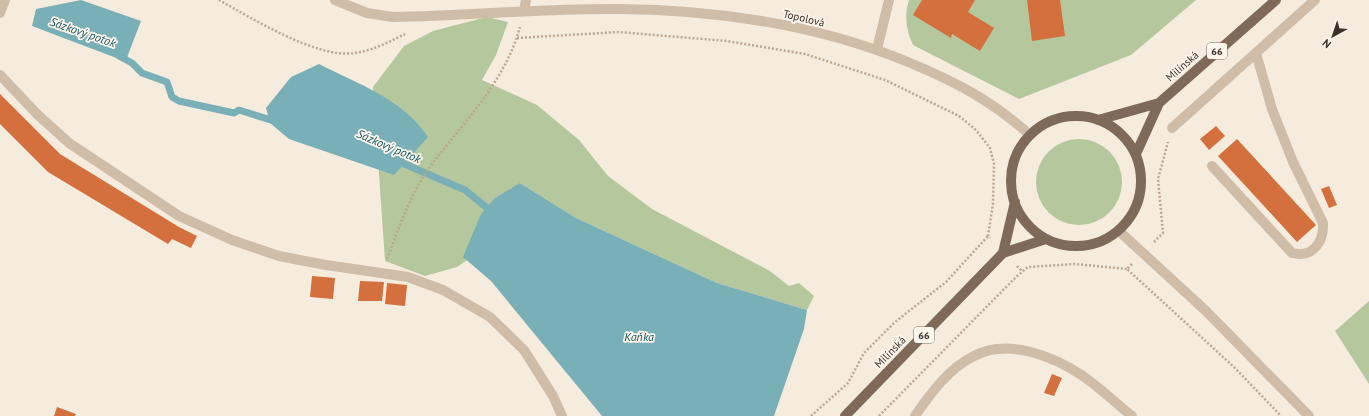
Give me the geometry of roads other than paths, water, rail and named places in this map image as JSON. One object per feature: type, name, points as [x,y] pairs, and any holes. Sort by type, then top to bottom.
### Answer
[{"type":"main road","name":"Milínská","points":[[1136,154],[1159,103],[1276,0]]},
{"type":"main road","name":"Milínská","points":[[1098,120],[1159,103]]},
{"type":"main road","name":"Milínská","points":[[1080,116],[1098,120],[1114,128],[1126,140],[1136,154],[1141,174],[1140,195],[1133,215],[1119,231],[1102,241],[1084,246],[1064,245],[1046,239],[1032,229],[1022,217],[1014,202],[1011,184],[1013,166],[1019,149],[1030,135],[1045,124],[1062,117],[1080,116]]},
{"type":"main road","name":"Milínská","points":[[1003,253],[1014,202]]},
{"type":"main road","name":"Milínská","points":[[845,416],[1003,253],[1046,239]]},
{"type":"street","points":[[0,13],[4,0]]},
{"type":"street","name":"Topolová","points":[[335,0],[367,13],[393,17],[524,11],[620,9],[703,13],[800,27],[876,49],[950,80],[978,95],[1006,114],[1030,135]]},
{"type":"street","points":[[524,11],[526,0]]},
{"type":"street","points":[[876,49],[889,0]]},
{"type":"street","points":[[1172,128],[1315,0]]},
{"type":"street","points":[[1212,166],[1292,253],[1301,255],[1312,251],[1318,244],[1324,234],[1323,223],[1293,162],[1272,109],[1256,53]]},
{"type":"street","points":[[0,75],[38,115],[69,143],[178,216],[232,240],[279,256],[326,265],[408,277],[444,290],[490,317],[524,350],[553,396],[562,416]]},
{"type":"street","points":[[1119,231],[1206,310],[1309,416]]},
{"type":"street","points":[[915,416],[931,393],[957,367],[974,356],[994,349],[1017,350],[1038,354],[1060,363],[1083,376],[1132,416]]},
{"type":"water","points":[[81,0],[141,21],[126,60],[127,62],[32,26],[36,9]]},
{"type":"water","points":[[319,64],[393,102],[418,124],[428,137],[394,175],[289,139],[270,123],[266,108],[291,77]]},
{"type":"water","name":"Kaňka","points":[[520,183],[576,218],[717,283],[807,310],[804,329],[774,416],[602,416],[491,281],[463,257],[481,214],[495,198]]},
{"type":"waterway","name":"Sázkový potok","points":[[119,56],[132,63],[142,73],[167,82],[172,97],[179,101],[234,113],[239,110],[277,122]]},
{"type":"waterway","name":"Sázkový potok","points":[[395,160],[465,190],[492,212]]}]
